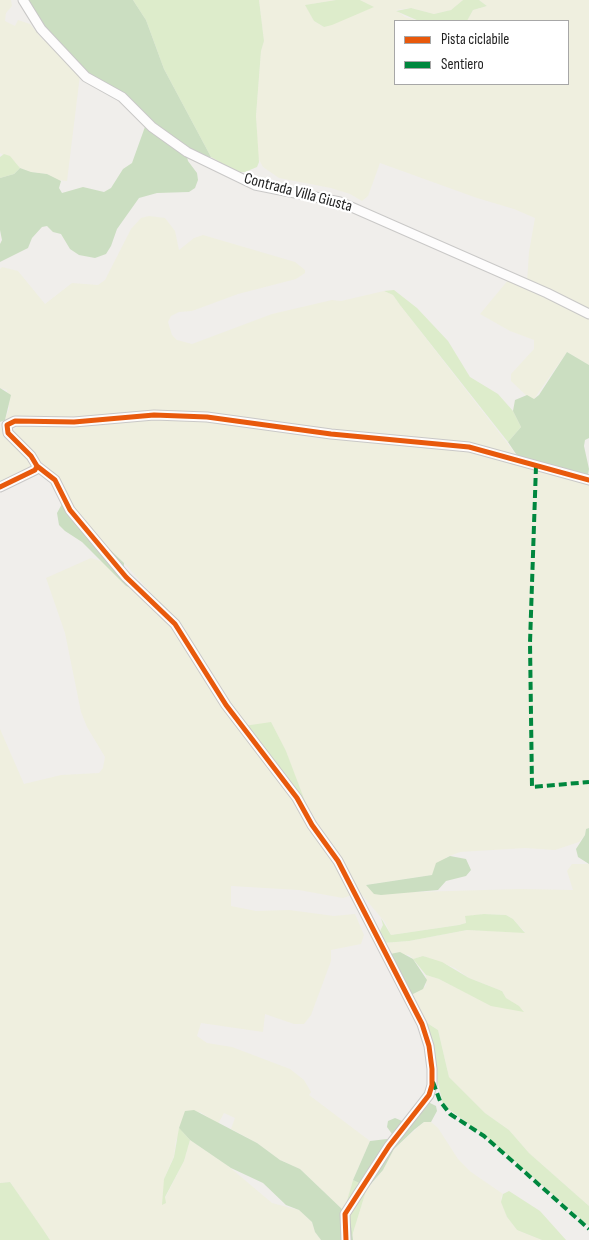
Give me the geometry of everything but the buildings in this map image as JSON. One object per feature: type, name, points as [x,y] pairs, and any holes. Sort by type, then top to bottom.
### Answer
[{"type":"street","name":"Contrada Villa Giusta","points":[[24,0],[41,29],[86,77],[122,97],[152,127],[187,152],[255,185],[340,202],[547,293],[589,314]]},
{"type":"street","points":[[346,1240],[345,1214],[389,1146],[429,1095],[432,1085],[432,1069],[422,1024],[338,861],[312,825],[297,798],[226,705],[175,624],[126,577],[70,510],[55,480],[37,466],[32,456],[8,433],[7,425],[23,420],[74,422],[131,416],[172,415],[206,417],[331,434],[469,447],[526,461],[564,475],[589,480]]},
{"type":"street","points":[[0,488],[35,470],[37,466]]},
{"type":"green space","points":[[0,0],[11,0],[12,6],[6,13],[5,21],[15,26],[18,20],[30,24],[44,41],[46,37],[80,75],[67,181],[57,180],[47,174],[31,172],[20,168],[14,161],[0,153]]},
{"type":"green space","points":[[27,0],[133,0],[146,20],[164,69],[211,157],[202,157],[190,152],[97,81],[49,35]]},
{"type":"green space","points":[[133,0],[259,0],[264,41],[261,51],[256,116],[259,162],[257,167],[245,172],[237,172],[211,157],[164,69],[146,20]]},
{"type":"green space","points":[[259,0],[336,0],[306,5],[314,21],[324,27],[373,7],[360,0],[463,0],[451,10],[434,14],[411,8],[396,10],[405,17],[416,20],[394,20],[394,85],[569,85],[569,20],[468,20],[473,10],[487,6],[479,0],[589,0],[589,313],[527,282],[529,252],[535,218],[380,163],[368,196],[362,201],[350,194],[331,188],[279,178],[263,167],[258,158],[256,116],[261,51],[264,41]]},
{"type":"green space","points":[[336,0],[360,0],[374,7],[324,27],[314,21],[305,5]]},
{"type":"green space","points":[[463,0],[479,0],[487,6],[473,10],[468,20],[417,20],[396,11],[411,8],[434,14],[451,10]]},
{"type":"green space","points":[[146,124],[186,153],[188,161],[197,173],[198,180],[195,188],[189,192],[157,193],[139,198],[117,229],[106,254],[95,258],[79,255],[70,249],[61,234],[53,232],[47,226],[42,227],[32,238],[28,248],[0,262],[0,244],[2,240],[0,230],[0,178],[14,174],[20,168],[31,172],[47,174],[61,181],[59,188],[62,193],[83,187],[104,192],[111,188],[123,169],[132,163]]},
{"type":"green space","points":[[4,154],[10,156],[20,168],[14,174],[0,178],[0,157]]},
{"type":"green space","points":[[149,216],[165,218],[175,231],[179,250],[194,238],[203,235],[295,262],[305,270],[305,273],[296,279],[238,294],[192,311],[179,312],[171,316],[168,322],[172,335],[177,340],[192,344],[272,314],[332,300],[341,301],[384,291],[393,295],[518,457],[218,415],[79,420],[25,418],[5,420],[9,409],[7,390],[0,388],[0,269],[2,267],[18,271],[45,304],[72,283],[98,285],[105,280],[131,229],[141,218]]},
{"type":"green space","points":[[509,279],[589,317],[589,365],[567,352],[534,399],[529,398],[511,381],[511,374],[534,349],[534,340],[510,331],[480,314]]},
{"type":"green space","points":[[394,290],[417,308],[448,341],[470,377],[498,394],[513,411],[521,427],[508,442],[393,295],[384,291]]},
{"type":"green space","points":[[567,352],[589,365],[589,438],[585,440],[584,446],[589,469],[588,476],[518,457],[508,442],[521,427],[513,411],[515,400],[527,395],[534,399],[539,395]]},
{"type":"green space","points":[[0,388],[11,395],[5,420],[0,422]]},
{"type":"green space","points":[[167,416],[484,452],[532,470],[589,483],[589,828],[586,829],[585,835],[579,842],[555,850],[525,848],[460,852],[447,857],[432,875],[366,885],[416,892],[520,889],[573,890],[567,871],[572,864],[589,864],[589,1206],[529,1153],[509,1130],[485,1113],[449,1077],[438,1030],[424,1021],[409,996],[426,986],[426,975],[439,979],[479,999],[524,1011],[506,998],[502,991],[469,978],[455,968],[423,956],[413,959],[409,955],[390,954],[383,943],[409,941],[467,930],[525,932],[513,919],[506,915],[484,914],[465,917],[466,923],[459,925],[391,935],[385,922],[361,894],[350,875],[310,820],[286,751],[249,726],[244,726],[203,663],[187,633],[124,563],[93,534],[69,503],[65,490],[54,474],[15,435],[14,430],[21,423]]},
{"type":"green space","points":[[0,427],[28,456],[31,463],[27,471],[0,486]]},
{"type":"green space","points":[[62,504],[124,563],[124,569],[134,589],[126,586],[82,542],[59,525],[57,513]]},
{"type":"green space","points":[[91,558],[104,562],[126,586],[134,589],[171,623],[288,788],[329,853],[352,895],[343,898],[299,890],[231,886],[231,906],[256,911],[289,910],[334,916],[355,914],[364,935],[361,944],[331,950],[331,961],[311,1015],[304,1024],[294,1024],[265,1014],[263,1032],[201,1023],[197,1036],[207,1043],[232,1047],[290,1069],[304,1080],[311,1092],[309,1095],[370,1141],[353,1180],[344,1211],[300,1169],[280,1160],[257,1143],[231,1129],[235,1118],[224,1113],[218,1124],[200,1112],[176,1140],[174,1156],[164,1179],[165,1198],[184,1161],[190,1140],[227,1165],[272,1203],[299,1210],[312,1222],[315,1232],[321,1240],[50,1240],[10,1182],[0,1183],[0,729],[24,784],[61,775],[99,773],[103,768],[105,757],[87,727],[81,712],[65,633],[46,578]]},
{"type":"green space","points":[[271,722],[286,751],[306,804],[244,726]]},
{"type":"green space","points":[[589,828],[589,864],[578,857],[576,849],[585,835],[586,829]]},
{"type":"green space","points":[[450,856],[466,859],[471,870],[466,876],[446,881],[438,890],[381,895],[374,894],[366,885],[432,875],[436,863]]},
{"type":"green space","points":[[484,914],[506,915],[513,919],[525,933],[467,930],[409,941],[383,943],[378,935],[383,925],[381,918],[391,935],[459,925],[466,923],[465,916]]},
{"type":"green space","points":[[400,952],[413,959],[427,980],[423,989],[409,996],[390,954]]},
{"type":"green space","points":[[423,956],[442,962],[469,978],[502,991],[506,998],[519,1006],[524,1012],[491,1006],[439,979],[426,975],[413,959]]},
{"type":"green space","points":[[424,1021],[438,1030],[449,1077],[485,1113],[509,1130],[529,1153],[589,1206],[589,1226],[489,1139],[443,1105]]},
{"type":"green space","points":[[428,1102],[436,1106],[437,1111],[431,1122],[424,1122],[394,1149],[383,1170],[371,1184],[361,1184],[353,1180],[370,1141],[387,1139],[392,1144],[398,1134],[392,1134],[387,1127],[388,1121],[395,1118],[407,1123]]},
{"type":"green space","points":[[194,1110],[257,1143],[280,1160],[300,1169],[344,1211],[351,1224],[353,1240],[321,1240],[315,1232],[312,1222],[299,1210],[286,1205],[263,1183],[231,1168],[190,1140],[179,1128],[185,1111]]},
{"type":"green space","points":[[424,1122],[431,1122],[438,1128],[458,1159],[471,1172],[503,1194],[501,1198],[507,1217],[517,1230],[542,1240],[353,1240],[352,1236],[366,1191],[383,1170],[394,1149]]},
{"type":"green space","points":[[179,1128],[190,1140],[184,1161],[165,1197],[166,1203],[162,1205],[164,1179],[174,1157]]},
{"type":"green space","points":[[353,1180],[361,1184],[371,1184],[366,1191],[352,1236],[351,1224],[344,1211]]},
{"type":"green space","points":[[10,1182],[50,1240],[0,1240],[0,1183]]},
{"type":"green space","points":[[509,1191],[540,1211],[566,1240],[542,1240],[517,1230],[507,1217],[501,1202],[503,1194]]},
{"type":"marked path","points":[[536,466],[530,643],[532,787],[589,782]]},
{"type":"marked path","points":[[433,1082],[440,1101],[450,1114],[484,1136],[589,1229]]},
{"type":"cycle path","points":[[0,487],[35,470],[37,466],[31,456],[8,433],[7,425],[15,421],[74,422],[154,415],[207,417],[331,434],[469,447],[589,480]]},
{"type":"cycle path","points":[[37,466],[55,480],[70,510],[126,577],[175,624],[226,705],[297,798],[312,825],[338,861],[422,1024],[429,1046],[432,1069],[432,1085],[429,1095],[389,1146],[345,1214],[346,1240]]}]
